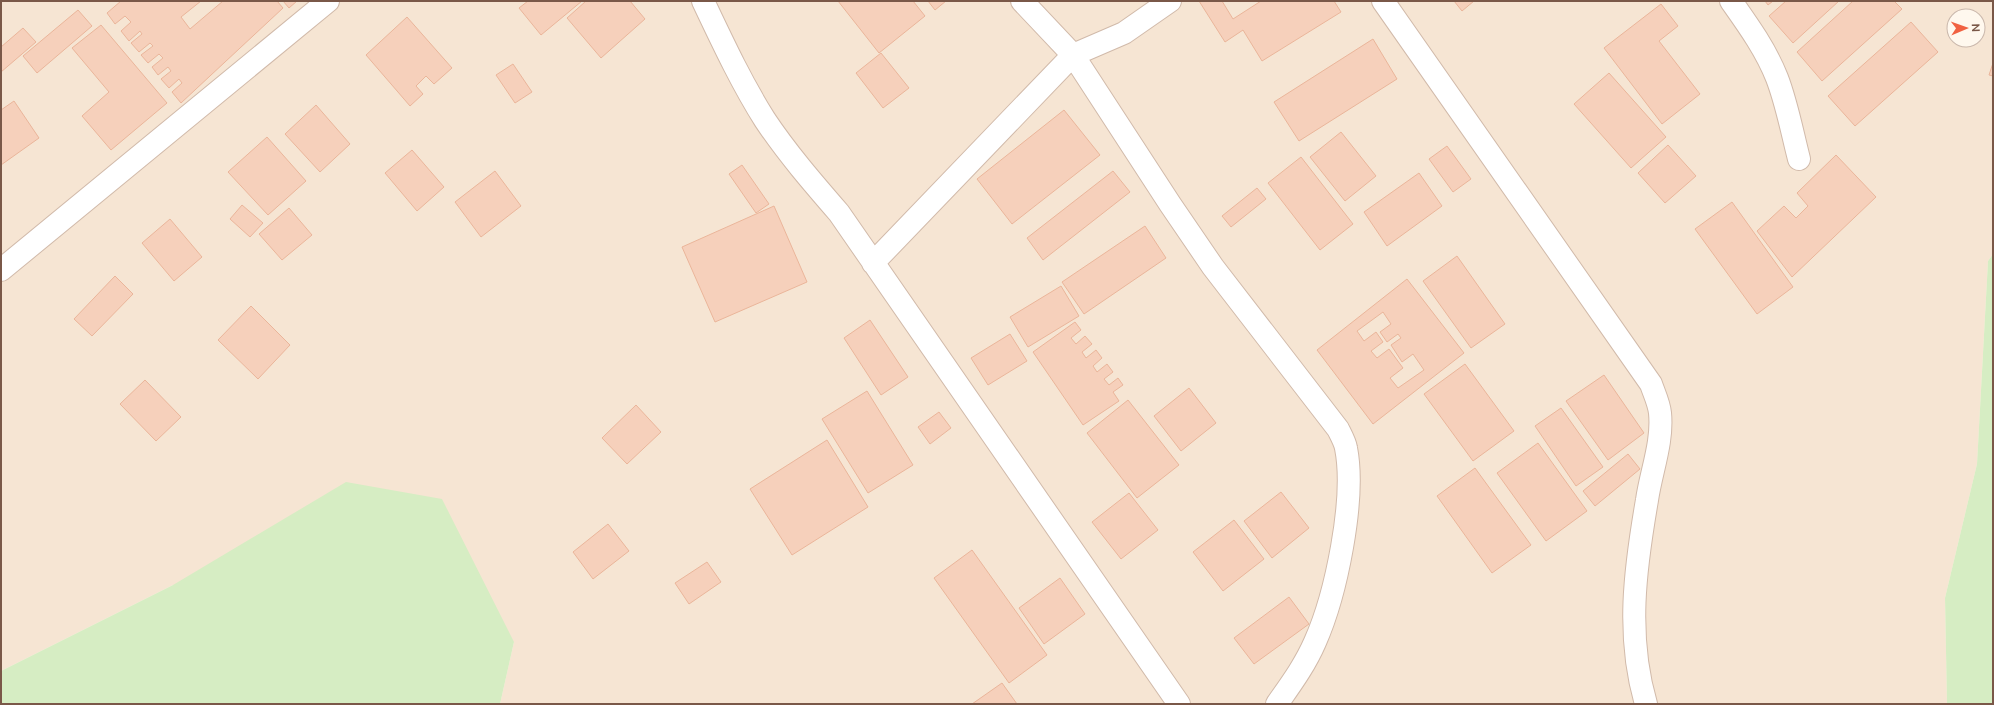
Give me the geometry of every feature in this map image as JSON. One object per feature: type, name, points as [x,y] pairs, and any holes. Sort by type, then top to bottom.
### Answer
[{"type":"street","points":[[1,270],[328,1]]},
{"type":"street","points":[[703,1],[728,56],[765,119],[797,165],[839,213],[872,263],[1178,704]]},
{"type":"street","points":[[1022,1],[1073,55],[1213,267],[1338,429],[1346,447],[1348,471],[1345,523],[1339,564],[1330,599],[1316,641],[1304,664],[1277,704]]},
{"type":"street","points":[[872,263],[1073,55],[1124,33],[1170,1]]},
{"type":"street","points":[[1383,1],[1652,384],[1660,413],[1658,448],[1647,499],[1637,562],[1633,624],[1640,681],[1646,704]]},
{"type":"street","points":[[1731,1],[1755,35],[1776,77],[1788,113],[1799,159]]},
{"type":"shaded area","points":[[1,1],[1993,1],[1993,254],[1988,261],[1977,464],[1945,598],[1947,704],[500,704],[514,642],[173,585],[1,671]]},
{"type":"green space","points":[[1993,254],[1993,704],[1947,704],[1945,598],[1977,464],[1988,261]]},
{"type":"green space","points":[[346,482],[442,499],[514,642],[500,704],[1,704],[1,671],[173,585]]},
{"type":"building","points":[[121,1],[201,1],[181,17],[190,29],[223,1],[277,1],[283,8],[181,103],[172,92],[182,83],[179,79],[169,88],[161,79],[171,71],[168,67],[158,75],[152,67],[163,58],[159,54],[148,63],[141,55],[153,46],[150,43],[139,52],[131,43],[142,34],[140,31],[129,41],[121,31],[131,22],[125,16],[115,24],[107,13]]},
{"type":"building","points":[[283,1],[297,1],[289,8]]},
{"type":"building","points":[[528,1],[582,1],[541,35],[519,8]]},
{"type":"building","points":[[586,1],[630,1],[645,19],[601,58],[567,18]]},
{"type":"building","points":[[838,1],[913,1],[925,16],[879,53]]},
{"type":"building","points":[[928,1],[946,1],[935,10]]},
{"type":"building","points":[[1199,1],[1222,1],[1233,19],[1261,1],[1334,1],[1341,12],[1262,61],[1243,30],[1225,42]]},
{"type":"building","points":[[1454,1],[1474,1],[1462,11]]},
{"type":"building","points":[[1765,1],[1773,1],[1768,5]]},
{"type":"building","points":[[1786,1],[1839,1],[1793,43],[1769,16]]},
{"type":"building","points":[[1853,1],[1894,1],[1902,9],[1822,81],[1797,52]]},
{"type":"building","points":[[1661,4],[1678,26],[1659,41],[1700,94],[1662,124],[1604,48]]},
{"type":"building","points":[[78,10],[92,26],[37,73],[23,56]]},
{"type":"building","points":[[407,17],[452,68],[434,84],[426,76],[416,86],[423,94],[410,106],[366,55]]},
{"type":"building","points":[[1911,22],[1938,52],[1855,126],[1828,96]]},
{"type":"building","points":[[101,25],[167,103],[111,150],[82,116],[109,92],[72,48]]},
{"type":"building","points":[[23,28],[36,42],[1,72],[1,47]]},
{"type":"building","points":[[1373,39],[1397,79],[1299,141],[1274,102]]},
{"type":"building","points":[[881,53],[909,88],[883,108],[856,73]]},
{"type":"building","points":[[1993,63],[1993,76],[1989,75]]},
{"type":"building","points":[[513,64],[532,92],[515,103],[496,75]]},
{"type":"building","points":[[1609,73],[1666,137],[1631,168],[1574,104]]},
{"type":"building","points":[[14,101],[39,138],[1,165],[1,110]]},
{"type":"building","points":[[316,105],[350,144],[320,172],[285,134]]},
{"type":"building","points":[[1064,110],[1100,155],[1012,224],[977,179]]},
{"type":"building","points":[[1341,132],[1376,176],[1345,201],[1310,157]]},
{"type":"building","points":[[267,137],[306,181],[268,215],[228,172]]},
{"type":"building","points":[[1668,145],[1696,176],[1665,203],[1638,173]]},
{"type":"building","points":[[1447,146],[1471,179],[1453,192],[1429,159]]},
{"type":"building","points":[[412,150],[444,187],[417,211],[385,173]]},
{"type":"building","points":[[1836,155],[1876,197],[1792,277],[1757,231],[1784,206],[1796,218],[1808,206],[1797,193]]},
{"type":"building","points":[[1301,157],[1353,224],[1320,250],[1268,183]]},
{"type":"building","points":[[742,165],[769,204],[756,213],[729,174]]},
{"type":"building","points":[[495,171],[521,206],[481,237],[455,202]]},
{"type":"building","points":[[1113,171],[1130,192],[1043,260],[1027,238]]},
{"type":"building","points":[[1419,173],[1442,206],[1387,246],[1364,212]]},
{"type":"building","points":[[1257,188],[1266,199],[1231,227],[1222,216]]},
{"type":"building","points":[[1732,202],[1793,287],[1757,314],[1695,229]]},
{"type":"building","points":[[242,205],[263,223],[250,237],[230,219]]},
{"type":"building","points":[[774,206],[807,282],[715,322],[682,247]]},
{"type":"building","points":[[289,208],[312,235],[282,260],[259,234]]},
{"type":"building","points":[[170,219],[202,257],[174,281],[142,243]]},
{"type":"building","points":[[1145,226],[1166,258],[1084,314],[1062,282]]},
{"type":"building","points":[[1457,256],[1505,324],[1471,348],[1423,281]]},
{"type":"building","points":[[115,276],[133,294],[92,336],[74,319]]},
{"type":"building","points":[[1407,279],[1464,353],[1373,424],[1317,350]],"holes":[[[1383,312],[1391,324],[1380,332],[1387,342],[1398,334],[1401,338],[1391,345],[1402,362],[1413,354],[1424,370],[1398,388],[1390,378],[1403,368],[1389,349],[1377,358],[1371,351],[1383,342],[1376,332],[1364,341],[1357,331]]]},
{"type":"building","points":[[1061,286],[1079,316],[1028,347],[1010,317]]},
{"type":"building","points":[[251,306],[290,345],[258,379],[218,340]]},
{"type":"building","points":[[870,320],[908,377],[881,395],[844,338]]},
{"type":"building","points":[[1075,322],[1081,330],[1071,338],[1076,344],[1085,336],[1092,344],[1082,352],[1086,358],[1096,350],[1102,358],[1093,366],[1097,372],[1107,364],[1113,372],[1104,379],[1109,385],[1118,378],[1123,385],[1113,392],[1119,401],[1083,425],[1033,352]]},
{"type":"building","points":[[1010,334],[1027,361],[988,385],[971,358]]},
{"type":"building","points":[[1465,364],[1514,431],[1473,461],[1424,394]]},
{"type":"building","points":[[1604,375],[1644,433],[1608,460],[1566,401]]},
{"type":"building","points":[[145,380],[181,417],[156,441],[120,404]]},
{"type":"building","points":[[1189,388],[1216,423],[1181,451],[1154,416]]},
{"type":"building","points":[[867,391],[913,465],[868,493],[822,419]]},
{"type":"building","points":[[1128,400],[1179,465],[1137,498],[1087,433]]},
{"type":"building","points":[[636,405],[661,432],[627,464],[602,438]]},
{"type":"building","points":[[1561,408],[1603,467],[1576,486],[1535,426]]},
{"type":"building","points":[[939,412],[951,428],[930,444],[918,427]]},
{"type":"building","points":[[827,440],[868,507],[792,555],[750,489]]},
{"type":"building","points":[[1538,443],[1587,511],[1546,541],[1497,473]]},
{"type":"building","points":[[1628,454],[1640,469],[1595,506],[1583,491]]},
{"type":"building","points":[[1475,468],[1531,545],[1492,573],[1437,496]]},
{"type":"building","points":[[1281,492],[1309,528],[1272,558],[1244,521]]},
{"type":"building","points":[[1129,493],[1158,530],[1121,559],[1092,522]]},
{"type":"building","points":[[1234,520],[1264,559],[1223,591],[1193,552]]},
{"type":"building","points":[[608,524],[629,551],[593,579],[573,552]]},
{"type":"building","points":[[972,550],[1047,655],[1009,683],[934,578]]},
{"type":"building","points":[[707,562],[721,582],[689,604],[675,583]]},
{"type":"building","points":[[1060,578],[1085,614],[1044,644],[1019,608]]},
{"type":"building","points":[[1289,597],[1309,624],[1254,664],[1234,638]]},
{"type":"building","points":[[1002,683],[1017,704],[972,704]]}]
